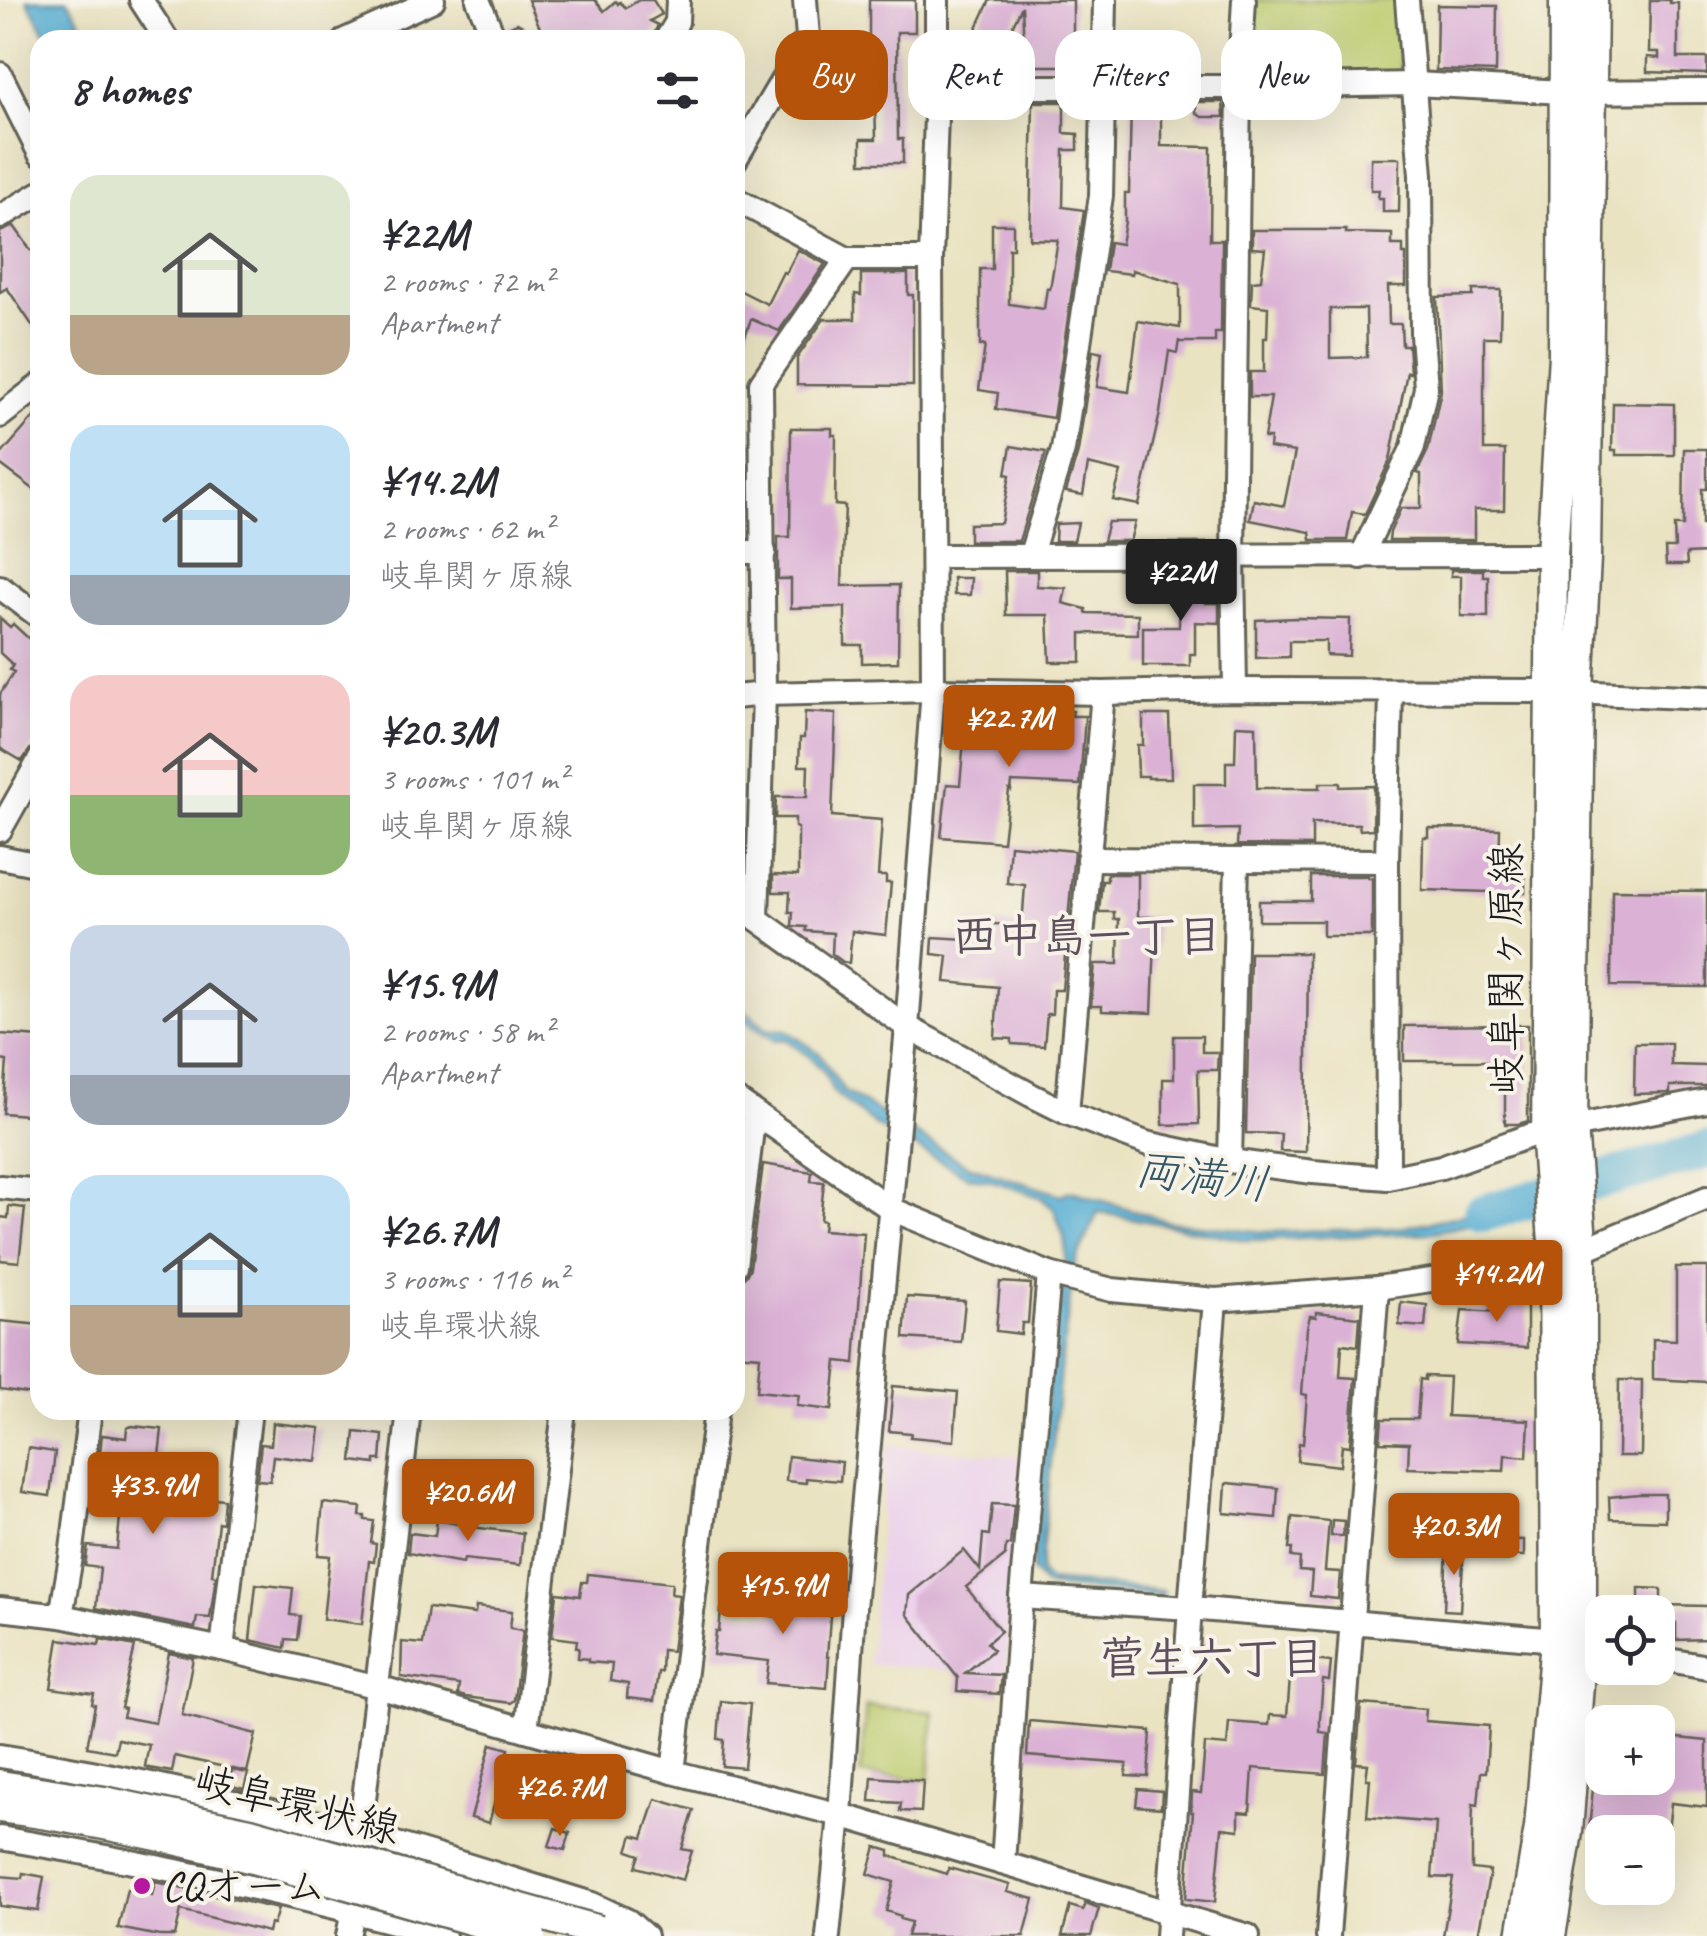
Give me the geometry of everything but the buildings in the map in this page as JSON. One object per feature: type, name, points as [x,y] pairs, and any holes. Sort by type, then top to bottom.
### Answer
[{"type":"main road","name":"岐阜関ヶ原線","points":[[1564,692],[1585,558],[1576,92],[1565,0]]},
{"type":"main road","name":"岐阜関ヶ原線","points":[[1550,1936],[1566,1832],[1580,1644],[1560,1136],[1564,692],[1552,555],[1576,92],[1592,0]]},
{"type":"main road","name":"岐阜関ヶ原線","points":[[1522,1936],[1540,1828],[1580,1644]]},
{"type":"main road","name":"岐阜環状線","points":[[0,1786],[104,1802],[250,1833],[613,1934]]},
{"type":"main road","name":"岐阜環状線","points":[[0,1808],[116,1827],[252,1858],[530,1936]]},
{"type":"street","points":[[141,0],[160,30]]},
{"type":"street","points":[[366,30],[432,0]]},
{"type":"street","points":[[478,0],[491,30]]},
{"type":"street","points":[[672,30],[678,0]]},
{"type":"street","points":[[745,143],[808,36],[805,0]]},
{"type":"street","points":[[937,0],[937,30]]},
{"type":"street","points":[[1105,30],[1106,0]]},
{"type":"street","points":[[1242,30],[1244,0]]},
{"type":"street","points":[[1361,557],[1413,447],[1426,388],[1421,175],[1407,0]]},
{"type":"street","points":[[0,74],[30,134]]},
{"type":"street","points":[[1342,86],[1707,92]]},
{"type":"street","points":[[828,1936],[933,690],[931,259],[936,120]]},
{"type":"street","points":[[1031,554],[1062,450],[1101,196],[1103,120]]},
{"type":"street","points":[[1236,690],[1233,556],[1239,120]]},
{"type":"street","points":[[0,217],[30,199]]},
{"type":"street","points":[[745,204],[847,259],[931,259]]},
{"type":"street","points":[[757,918],[764,694],[761,383],[847,259]]},
{"type":"street","points":[[0,416],[30,394]]},
{"type":"street","points":[[745,552],[764,552]]},
{"type":"street","points":[[933,556],[1552,555]]},
{"type":"street","points":[[0,586],[30,609]]},
{"type":"street","points":[[745,695],[933,690],[1236,690],[1564,692],[1707,698]]},
{"type":"street","points":[[1067,1112],[1103,692]]},
{"type":"street","points":[[1388,1178],[1391,692]]},
{"type":"street","points":[[0,830],[30,777]]},
{"type":"street","points":[[0,856],[30,862]]},
{"type":"street","points":[[1088,859],[1387,860]]},
{"type":"street","points":[[1230,1161],[1237,861]]},
{"type":"street","points":[[745,905],[906,1027],[1031,1095],[1146,1143],[1230,1161],[1388,1178],[1440,1167],[1532,1135],[1560,1136],[1707,1101]]},
{"type":"street","points":[[745,1107],[892,1198],[1049,1274],[1112,1290],[1216,1300],[1377,1288],[1567,1249],[1707,1198]]},
{"type":"street","points":[[745,1186],[754,1114]]},
{"type":"street","points":[[0,1187],[30,1191]]},
{"type":"street","points":[[1003,1863],[1049,1274]]},
{"type":"street","points":[[1328,1936],[1377,1288]]},
{"type":"street","points":[[1167,1936],[1216,1300]]},
{"type":"street","points":[[61,1616],[89,1420]]},
{"type":"street","points":[[222,1648],[249,1420]]},
{"type":"street","points":[[348,1936],[409,1420]]},
{"type":"street","points":[[526,1730],[563,1420]]},
{"type":"street","points":[[673,1772],[707,1420]]},
{"type":"street","points":[[1021,1598],[1190,1608],[1580,1644]]},
{"type":"street","points":[[0,1608],[222,1648],[378,1687],[673,1772],[840,1815],[1248,1936]]},
{"type":"street","points":[[1675,1661],[1707,1667]]},
{"type":"street","points":[[0,1756],[200,1794],[360,1834],[592,1904],[628,1921],[645,1936]]},
{"type":"street","points":[[0,1838],[159,1867],[444,1936]]},
{"type":"shaded area","points":[[887,1445],[1023,1457],[1005,1675],[869,1664]]},
{"type":"green space","points":[[1250,0],[1400,0],[1400,85],[1342,82],[1342,30],[1249,30]]},
{"type":"green space","points":[[866,1706],[934,1712],[929,1780],[860,1774]]},
{"type":"water","points":[[27,0],[68,0],[85,30],[44,30]]},
{"type":"water","points":[[745,1010],[769,1030],[786,1030],[819,1053],[844,1091],[967,1165],[1061,1195],[1075,1192],[1170,1222],[1263,1232],[1400,1228],[1522,1198],[1532,1191],[1531,1206],[1427,1233],[1246,1240],[1098,1212],[1075,1262],[1040,1572],[1048,1581],[1164,1591],[1163,1596],[1045,1586],[1032,1571],[1055,1310],[1061,1310],[1066,1255],[1054,1209],[1040,1197],[967,1176],[875,1125],[833,1092],[825,1073],[810,1057],[786,1039],[774,1040],[745,1021]]},
{"type":"waterway","name":"両満川","points":[[1483,1213],[1707,1150]]},
{"type":"place","name":"CQオーム","points":[[142,1886]]},
{"type":"district","name":"西中島一丁目","points":[[1087,936]]},
{"type":"district","name":"菅生六丁目","points":[[1212,1658]]}]
